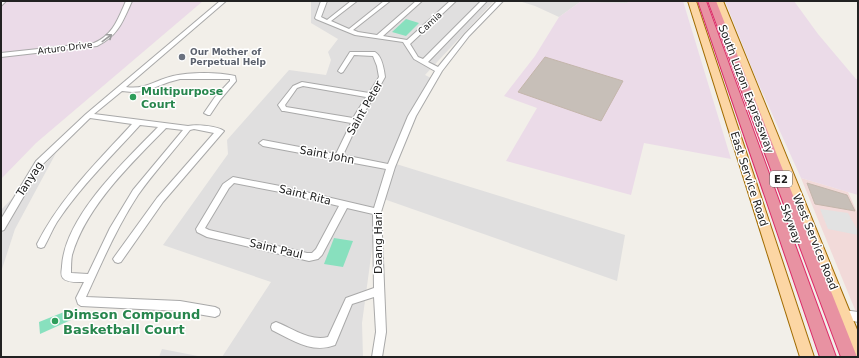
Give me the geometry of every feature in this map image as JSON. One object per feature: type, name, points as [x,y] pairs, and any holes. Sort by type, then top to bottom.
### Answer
[{"type":"highway","name":"South Luzon Expressway","points":[[699,1],[822,357]]},
{"type":"highway","name":"Skyway","points":[[702,1],[828,357]]},
{"type":"highway","name":"Skyway","points":[[708,1],[840,357]]},
{"type":"highway","name":"South Luzon Expressway","points":[[712,1],[849,357]]},
{"type":"main road","name":"East Service Road","points":[[692,1],[807,357]]},
{"type":"main road","name":"West Service Road","points":[[718,1],[858,350]]},
{"type":"street","name":"Arturo Drive","points":[[1,55],[102,43],[110,38],[114,33],[129,1]]},
{"type":"street","name":"Tanyag","points":[[1,226],[39,164],[86,118],[122,89],[223,1]]},
{"type":"street","points":[[324,1],[318,18],[357,34],[405,41],[416,58],[439,70]]},
{"type":"street","points":[[327,22],[354,1]]},
{"type":"street","points":[[350,31],[387,1]]},
{"type":"street","points":[[378,37],[419,1]]},
{"type":"street","name":"Camia","points":[[407,44],[453,1]]},
{"type":"street","points":[[424,62],[484,1]]},
{"type":"street","name":"Daang Hari","points":[[377,357],[381,332],[378,291],[377,212],[391,167],[412,116],[439,70],[467,35],[500,1]]},
{"type":"street","name":"Saint Peter","points":[[338,157],[355,121],[372,96],[382,77],[380,66],[375,54],[352,53],[342,71]]},
{"type":"street","points":[[122,89],[137,91],[147,89],[166,80],[180,77],[233,77],[233,81],[217,99],[208,113]]},
{"type":"street","points":[[355,121],[284,109],[281,105],[295,87],[302,84],[372,96]]},
{"type":"street","points":[[86,118],[188,128],[194,127],[220,131],[160,200],[118,260]]},
{"type":"street","points":[[41,244],[54,220],[69,200],[137,123]]},
{"type":"street","points":[[90,278],[69,277],[66,275],[65,267],[73,236],[96,201],[116,176],[164,125]]},
{"type":"street","points":[[188,128],[160,161],[136,193],[124,213],[81,298],[82,301],[180,306],[215,312]]},
{"type":"street","name":"Saint John","points":[[263,143],[391,167]]},
{"type":"street","name":"Saint Rita","points":[[204,232],[200,227],[226,186],[233,180],[280,189],[377,212]]},
{"type":"street","name":"Saint Paul","points":[[204,232],[307,257],[313,257],[317,255],[344,205]]},
{"type":"street","points":[[276,327],[312,343],[326,344],[331,341],[349,301],[378,291]]},
{"type":"street","points":[[844,315],[858,317]]},
{"type":"shaded area","points":[[1,1],[203,1],[36,143],[1,179]]},
{"type":"shaded area","points":[[311,1],[494,1],[425,75],[431,78],[393,163],[625,235],[617,281],[381,198],[377,212],[362,323],[363,357],[222,357],[271,282],[163,245],[228,154],[227,140],[289,70],[326,75],[331,60],[328,52],[338,39],[311,23]]},
{"type":"shaded area","points":[[519,1],[629,1],[627,4],[580,2],[559,17],[535,6]]},
{"type":"shaded area","points":[[629,1],[683,1],[731,159],[644,143],[631,195],[506,161],[537,108],[504,96],[535,56],[559,17],[580,2],[627,3]]},
{"type":"shaded area","points":[[725,1],[794,1],[818,34],[856,79],[858,79],[858,195],[801,178],[755,76]]},
{"type":"shaded area","points":[[56,153],[15,229],[1,272],[1,210]]},
{"type":"shaded area","points":[[801,178],[848,192],[858,214],[858,317]]},
{"type":"shaded area","points":[[820,209],[848,213],[858,231],[858,235],[828,229]]},
{"type":"shaded area","points":[[162,349],[203,357],[159,357]]},
{"type":"green space","points":[[406,19],[419,23],[406,36],[392,32]]},
{"type":"green space","points":[[334,238],[353,241],[343,267],[324,264]]},
{"type":"green space","name":"Dimson Compound Basketball Court","points":[[69,310],[71,320],[40,334],[39,322]]},
{"type":"building","points":[[545,57],[623,81],[601,121],[518,92]]},
{"type":"building","points":[[807,183],[847,195],[855,211],[815,204]]},
{"type":"place","name":"Our Mother of Perpetual Help","points":[[182,57]]},
{"type":"place","name":"Multipurpose Court","points":[[133,97]]},
{"type":"place","name":"Dimson Compound Basketball Court","points":[[55,321]]}]
